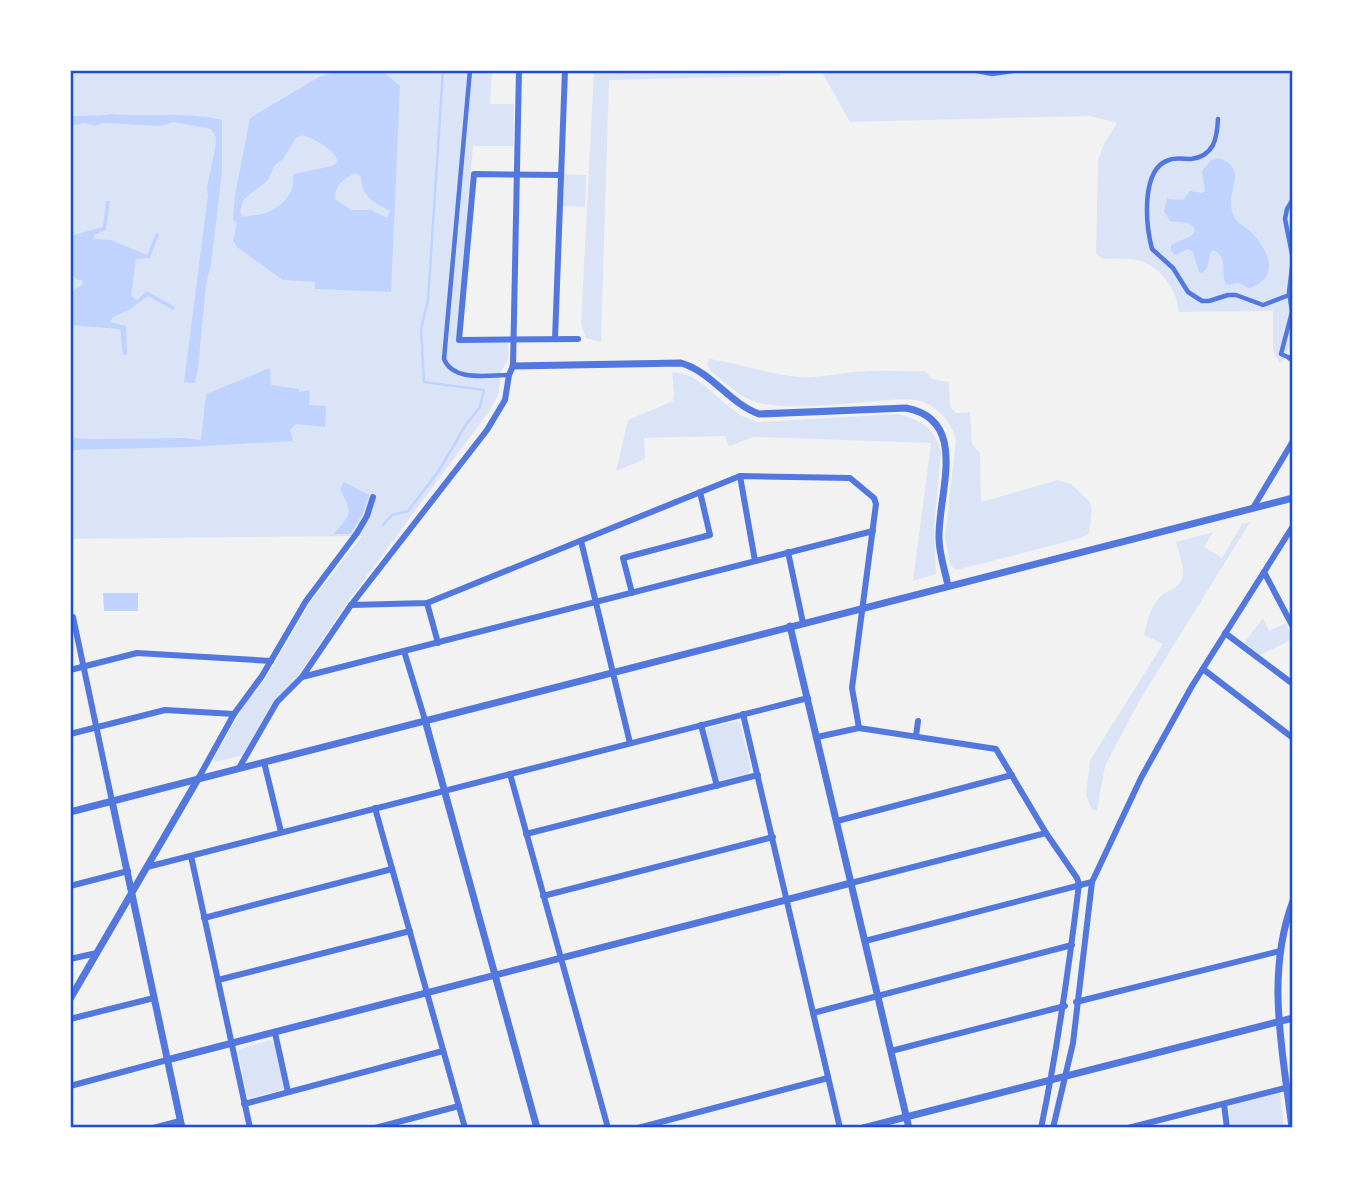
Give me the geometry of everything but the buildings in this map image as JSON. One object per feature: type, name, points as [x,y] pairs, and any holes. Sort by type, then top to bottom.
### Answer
[{"type":"street","points":[[470,70],[444,359],[447,367],[460,374],[509,375]]},
{"type":"street","points":[[239,768],[277,702],[302,677],[351,605],[492,422],[505,400],[513,366],[519,70]]},
{"type":"street","points":[[555,339],[565,70]]},
{"type":"street","points":[[972,70],[992,74],[1019,70]]},
{"type":"street","points":[[1218,119],[1216,143],[1207,154],[1189,159],[1171,159],[1163,163],[1151,178],[1148,194],[1153,249],[1173,268],[1188,292],[1202,300],[1236,295],[1263,304],[1289,295]]},
{"type":"street","points":[[561,175],[474,174],[459,340],[578,339]]},
{"type":"street","points":[[1291,358],[1281,354],[1292,312],[1289,295],[1293,259],[1285,219],[1293,199]]},
{"type":"street","points":[[513,366],[681,363],[704,373],[742,405],[759,414],[906,408],[928,415],[942,432],[946,448],[939,537],[948,586]]},
{"type":"street","points":[[1253,508],[1293,441]]},
{"type":"street","points":[[351,605],[427,603],[740,476],[850,478],[874,499],[876,504],[852,688],[859,728]]},
{"type":"street","points":[[740,476],[755,561]]},
{"type":"street","points":[[632,593],[623,558],[710,535],[700,492]]},
{"type":"street","points":[[70,999],[234,714],[271,661],[306,601],[367,516],[373,497]]},
{"type":"street","points":[[70,812],[1293,498]]},
{"type":"street","points":[[1054,1128],[1073,1043],[1091,883],[1141,778],[1203,668],[1293,527]]},
{"type":"street","points":[[302,677],[873,531]]},
{"type":"street","points":[[581,541],[630,743]]},
{"type":"street","points":[[788,552],[803,623]]},
{"type":"street","points":[[1264,572],[1293,627]]},
{"type":"street","points":[[427,603],[438,643]]},
{"type":"street","points":[[73,617],[181,1124],[153,1128]]},
{"type":"street","points":[[790,626],[909,1128]]},
{"type":"street","points":[[1225,634],[1293,684]]},
{"type":"street","points":[[404,651],[537,1128]]},
{"type":"street","points":[[70,670],[137,653],[271,661]]},
{"type":"street","points":[[1203,668],[1293,738]]},
{"type":"street","points":[[1285,678],[1293,675]]},
{"type":"street","points":[[147,867],[808,698]]},
{"type":"street","points":[[70,734],[165,710],[234,714]]},
{"type":"street","points":[[743,714],[840,1128]]},
{"type":"street","points":[[916,736],[918,721]]},
{"type":"street","points":[[701,725],[717,786]]},
{"type":"street","points":[[817,737],[859,728],[993,747],[1077,878],[1079,884],[1065,1006],[1041,1128]]},
{"type":"street","points":[[264,762],[281,832]]},
{"type":"street","points":[[510,774],[608,1128]]},
{"type":"street","points":[[526,834],[758,775]]},
{"type":"street","points":[[837,821],[1012,775]]},
{"type":"street","points":[[375,808],[465,1128]]},
{"type":"street","points":[[70,1086],[1046,833]]},
{"type":"street","points":[[544,896],[773,837]]},
{"type":"street","points":[[191,856],[250,1128]]},
{"type":"street","points":[[204,918],[392,869]]},
{"type":"street","points":[[70,886],[128,871]]},
{"type":"street","points":[[865,941],[1091,883]]},
{"type":"street","points":[[1292,1128],[1290,1087],[1276,985],[1280,951],[1293,901]]},
{"type":"street","points":[[218,980],[410,931]]},
{"type":"street","points":[[813,1013],[1072,945]]},
{"type":"street","points":[[1076,1002],[1280,951]]},
{"type":"street","points":[[70,959],[97,953]]},
{"type":"street","points":[[70,1019],[154,998]]},
{"type":"street","points":[[891,1051],[1065,1006]]},
{"type":"street","points":[[863,1128],[1293,1018]]},
{"type":"street","points":[[275,1033],[288,1092]]},
{"type":"street","points":[[244,1104],[443,1051]]},
{"type":"street","points":[[638,1128],[828,1079]]},
{"type":"street","points":[[1128,1128],[1290,1087]]},
{"type":"street","points":[[1224,1104],[1227,1128]]},
{"type":"street","points":[[375,1128],[459,1106]]},
{"type":"shaded area","points":[[70,70],[492,70],[490,104],[514,104],[513,146],[473,146],[456,342],[508,343],[508,360],[501,371],[499,393],[490,410],[346,604],[297,677],[274,700],[243,755],[215,762],[214,758],[246,702],[266,678],[310,603],[362,536],[70,539]]},
{"type":"shaded area","points":[[594,70],[780,70],[780,76],[609,80],[601,342],[586,338],[581,324]]},
{"type":"shaded area","points":[[823,70],[1293,70],[1293,350],[1289,348],[1280,364],[1273,350],[1273,311],[1179,312],[1172,288],[1149,264],[1127,259],[1103,259],[1096,254],[1098,160],[1117,123],[1090,116],[850,122]]},
{"type":"shaded area","points":[[564,174],[586,175],[585,207],[563,206]]},
{"type":"shaded area","points":[[710,359],[800,377],[863,371],[925,371],[932,379],[949,382],[950,407],[956,413],[970,412],[972,444],[980,453],[981,502],[1058,480],[1071,484],[1090,502],[1092,510],[1089,533],[1081,538],[956,570],[950,565],[945,537],[956,440],[950,426],[936,409],[923,402],[907,399],[805,406],[764,404],[742,395],[723,381],[710,370],[707,364]]},
{"type":"shaded area","points":[[672,372],[692,377],[733,410],[758,422],[898,414],[926,426],[939,444],[941,453],[934,526],[936,574],[913,581],[931,443],[753,437],[729,446],[725,436],[644,438],[645,459],[616,471],[628,420],[673,401]]},
{"type":"shaded area","points":[[1250,522],[1138,703],[1105,766],[1097,810],[1092,810],[1086,796],[1090,760],[1163,644],[1144,635],[1149,615],[1156,602],[1181,581],[1182,564],[1176,542],[1213,532],[1204,547],[1222,558],[1242,524]]},
{"type":"shaded area","points":[[1263,618],[1269,631],[1286,623],[1293,639],[1260,655],[1244,643]]},
{"type":"shaded area","points":[[737,721],[740,723],[751,769],[748,774],[721,780],[718,778],[706,732],[708,728]]},
{"type":"shaded area","points":[[270,1040],[274,1043],[284,1087],[251,1098],[247,1096],[238,1052],[240,1049]]},
{"type":"shaded area","points":[[1280,1092],[1284,1128],[1231,1128],[1231,1105]]},
{"type":"water","points":[[340,70],[381,70],[400,86],[391,292],[315,289],[315,282],[283,280],[237,247],[233,241],[237,223],[233,219],[235,195],[250,118],[319,77]],"holes":[[[301,135],[323,145],[333,153],[338,162],[332,166],[294,174],[291,191],[282,204],[263,213],[242,217],[240,211],[244,199],[268,180],[274,166],[283,159],[296,138]],[[355,173],[361,177],[366,194],[390,211],[387,218],[371,210],[351,210],[335,199],[338,186]]]},
{"type":"water","points":[[111,114],[194,116],[222,120],[222,172],[195,383],[184,382],[207,187],[216,137],[211,129],[173,122],[160,126],[102,123],[95,126],[85,123],[70,126],[70,117]]},
{"type":"water","points":[[1219,158],[1233,168],[1235,174],[1231,197],[1234,217],[1258,240],[1269,264],[1265,278],[1249,288],[1238,283],[1226,285],[1223,262],[1214,250],[1210,253],[1208,266],[1203,273],[1199,272],[1193,252],[1188,249],[1174,255],[1171,250],[1171,245],[1191,236],[1195,231],[1188,223],[1170,221],[1164,211],[1167,199],[1183,200],[1190,191],[1205,191],[1202,171],[1211,160]]},
{"type":"water","points":[[106,201],[110,201],[106,230],[94,235],[94,239],[111,240],[147,255],[156,233],[159,235],[150,258],[136,259],[131,296],[137,300],[147,291],[175,307],[173,310],[148,296],[129,310],[113,317],[110,322],[126,326],[127,355],[123,355],[120,329],[70,325],[70,293],[83,284],[82,280],[70,273],[70,236],[103,227]]},
{"type":"water","points":[[270,368],[271,385],[299,389],[299,392],[310,390],[309,405],[326,406],[325,427],[296,424],[290,430],[293,441],[70,450],[70,438],[201,440],[206,394]]},
{"type":"water","points":[[344,482],[369,495],[362,515],[350,534],[334,534],[349,513],[340,489]]},
{"type":"water","points":[[103,593],[138,593],[138,611],[104,611]]},
{"type":"waterway","points":[[383,525],[392,515],[408,511],[438,472],[467,423],[480,407],[484,390],[424,382],[421,329],[428,300],[443,70]]}]
